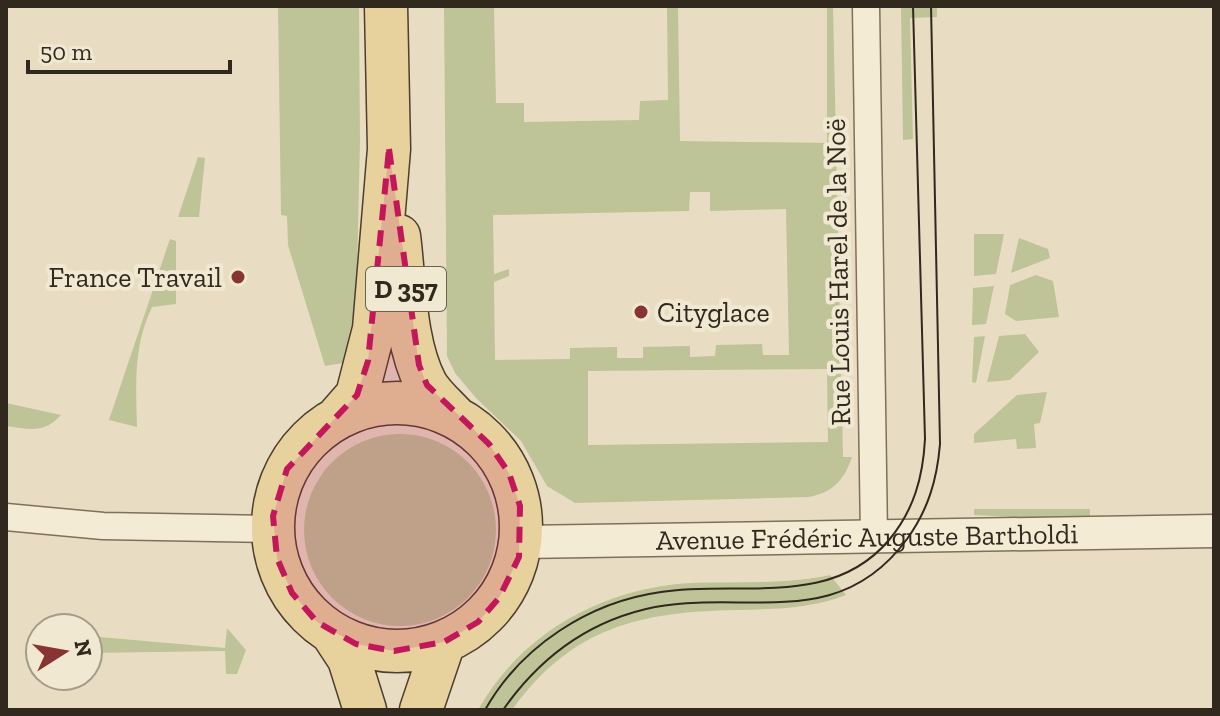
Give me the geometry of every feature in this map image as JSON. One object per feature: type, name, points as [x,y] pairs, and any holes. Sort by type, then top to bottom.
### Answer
[{"type":"main road","name":"D 357","points":[[386,6],[389,149],[412,335],[427,385],[455,417]]},
{"type":"main road","name":"D 357","points":[[336,419],[357,395],[368,361],[389,149]]},
{"type":"main road","points":[[371,405],[420,405],[455,417],[489,444],[509,473],[520,506],[521,542],[515,569],[499,598],[478,622],[444,642],[394,651],[368,648],[332,633],[317,622],[292,593],[277,558],[273,529],[277,498],[287,469],[309,439],[336,419],[371,405]]},
{"type":"main road","points":[[332,633],[349,659],[365,710]]},
{"type":"main road","points":[[421,710],[444,642]]},
{"type":"street","name":"Rue Louis Harel de la Noë","points":[[866,6],[874,537]]},
{"type":"street","points":[[6,517],[103,526],[273,529]]},
{"type":"street","name":"Avenue Frédéric Auguste Bartholdi","points":[[521,542],[1214,531]]},
{"type":"highlighted area","points":[[389,149],[419,365],[427,385],[489,444],[509,473],[520,506],[519,557],[499,598],[478,622],[444,642],[394,651],[356,644],[317,622],[292,593],[277,558],[273,516],[287,469],[357,395],[368,361]]},
{"type":"green space","points":[[278,6],[359,6],[360,142],[355,361],[325,366],[288,245],[287,216],[281,215]]},
{"type":"green space","points":[[444,6],[494,6],[496,103],[524,103],[524,122],[639,120],[640,101],[668,100],[667,6],[678,6],[680,141],[827,143],[827,6],[833,6],[843,457],[852,457],[831,489],[808,497],[575,503],[547,486],[521,441],[476,398],[455,373],[447,356]],"holes":[[[690,192],[710,192],[710,211],[786,209],[789,355],[763,355],[762,344],[716,345],[715,356],[690,357],[690,346],[643,347],[643,358],[617,358],[617,347],[570,348],[570,359],[495,360],[494,282],[509,276],[509,269],[494,274],[493,215],[689,211]],[[827,369],[828,442],[588,445],[588,371]]]},
{"type":"green space","points":[[901,6],[937,6],[937,17],[910,18],[913,139],[903,140]]},
{"type":"green space","points":[[198,157],[205,158],[199,217],[178,217]]},
{"type":"green space","points":[[974,234],[1004,234],[996,274],[974,276]]},
{"type":"green space","points":[[1019,238],[1048,249],[1050,258],[1011,273]]},
{"type":"green space","points":[[170,239],[176,241],[176,304],[152,307],[146,322],[137,366],[137,427],[109,420]]},
{"type":"green space","points":[[1036,275],[1053,281],[1059,317],[1016,321],[1005,314],[1010,285]]},
{"type":"green space","points":[[994,286],[986,324],[972,325],[973,288]]},
{"type":"green space","points":[[1025,334],[1039,352],[1010,380],[987,382],[999,336]]},
{"type":"green space","points":[[985,336],[976,383],[972,382],[974,337]]},
{"type":"green space","points":[[1047,392],[1040,423],[1034,424],[1036,448],[1017,449],[1016,439],[974,443],[974,434],[1017,395]]},
{"type":"green space","points":[[6,403],[61,415],[42,428],[6,426]]},
{"type":"green space","points":[[400,434],[419,435],[437,441],[468,462],[489,493],[495,511],[495,549],[489,567],[468,598],[437,619],[419,625],[400,626],[381,625],[363,619],[332,598],[311,567],[305,549],[304,530],[305,511],[311,493],[332,462],[363,441],[381,435]]},
{"type":"green space","points":[[974,509],[1090,509],[1090,521],[974,515]]},
{"type":"green space","points":[[830,575],[846,595],[792,607],[669,615],[610,630],[584,642],[559,660],[535,682],[512,710],[478,710],[517,658],[541,637],[596,605],[658,587]]},
{"type":"green space","points":[[227,628],[246,650],[237,674],[226,674],[225,651],[104,653],[104,637],[225,648]]},
{"type":"tram line","points":[[485,710],[500,687],[538,647],[583,617],[608,606],[661,592],[812,584],[840,576],[866,562],[898,529],[911,505],[919,480],[925,439],[913,6]]},
{"type":"tram line","points":[[503,710],[533,673],[550,658],[588,631],[609,621],[655,607],[690,603],[791,602],[822,597],[852,586],[881,568],[907,539],[921,517],[937,470],[940,444],[931,6]]},
{"type":"place","name":"France Travail","points":[[238,277]]},
{"type":"place","name":"Cityglace","points":[[641,312]]}]
